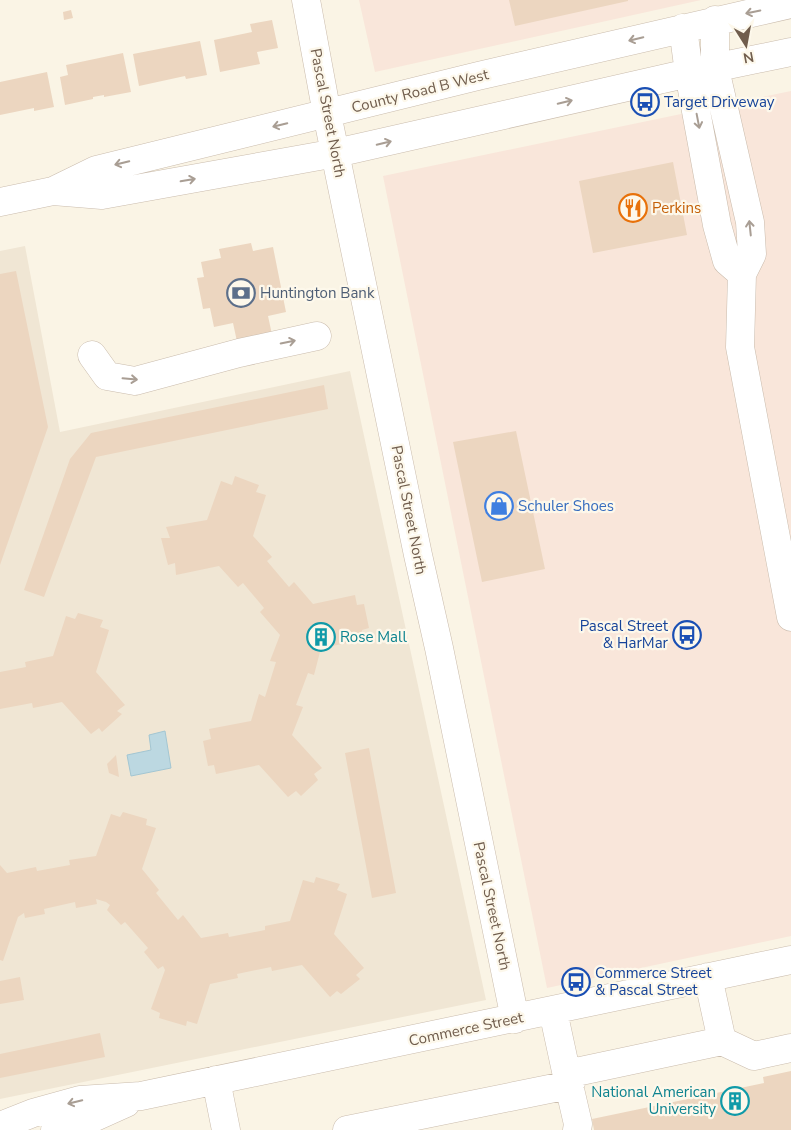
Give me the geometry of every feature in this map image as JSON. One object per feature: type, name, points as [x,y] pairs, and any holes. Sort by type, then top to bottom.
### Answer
[{"type":"street","name":"Pascal Street North","points":[[306,0],[327,114],[515,1019]]},
{"type":"street","name":"County Road B West","points":[[0,202],[53,191],[96,170],[715,20],[791,4]]},
{"type":"street","points":[[715,20],[715,69],[750,222],[752,254],[742,274],[740,347],[791,617]]},
{"type":"street","points":[[683,28],[689,73],[717,225],[727,261],[742,274]]},
{"type":"street","name":"County Road B West","points":[[53,191],[102,195],[336,153],[689,73],[791,52]]},
{"type":"street","points":[[92,355],[107,376],[135,381],[239,353],[317,336]]},
{"type":"street","name":"Commerce Street","points":[[0,1126],[33,1113],[80,1100],[140,1096],[791,960]]},
{"type":"street","points":[[708,977],[722,1041]]},
{"type":"street","points":[[552,1011],[578,1124],[577,1130]]},
{"type":"street","points":[[569,1085],[576,1072],[722,1041],[754,1056],[791,1048]]},
{"type":"street","points":[[216,1080],[226,1130]]},
{"type":"street","points":[[347,1130],[569,1085]]},
{"type":"street","name":"Commerce Street","points":[[55,1130],[86,1121],[140,1096]]},
{"type":"shaded area","points":[[359,0],[701,0],[375,72]]},
{"type":"shaded area","points":[[791,91],[791,936],[547,988],[383,176]]},
{"type":"shaded area","points":[[25,246],[60,432],[350,371],[486,1000],[0,1099],[0,251]]},
{"type":"water","points":[[165,731],[171,768],[131,776],[127,755],[151,750],[149,735]]},
{"type":"building","points":[[509,0],[628,0],[628,1],[515,26]]},
{"type":"building","points":[[71,10],[73,18],[64,20],[63,12]]},
{"type":"building","points":[[272,20],[278,48],[257,52],[260,64],[220,72],[214,40],[252,32],[250,24]]},
{"type":"building","points":[[200,41],[207,75],[186,79],[185,76],[139,86],[133,54]]},
{"type":"building","points":[[123,53],[131,92],[93,97],[93,99],[65,105],[60,77],[68,75],[66,65]]},
{"type":"building","points":[[47,72],[54,107],[34,111],[34,108],[0,115],[0,82]]},
{"type":"building","name":"Perkins","points":[[673,162],[687,235],[593,253],[579,181]]},
{"type":"building","name":"Huntington Bank","points":[[251,243],[253,251],[273,247],[286,312],[268,316],[276,353],[241,360],[233,323],[214,327],[210,308],[203,309],[197,278],[204,277],[201,262],[221,258],[219,249]]},
{"type":"building","points":[[16,271],[48,427],[0,565],[0,274]]},
{"type":"building","points":[[324,385],[328,409],[96,457],[44,597],[24,590],[70,459],[91,433]]},
{"type":"building","name":"Schuler Shoes","points":[[516,431],[545,569],[482,582],[453,442]]},
{"type":"building","name":"Rose Mall","points":[[235,476],[259,485],[256,492],[266,495],[253,536],[272,557],[267,561],[289,587],[294,582],[313,604],[355,595],[357,605],[364,604],[369,628],[362,630],[364,640],[321,648],[314,675],[308,673],[296,705],[303,707],[292,735],[322,768],[314,774],[318,780],[301,796],[296,791],[288,797],[259,765],[216,774],[214,765],[208,766],[203,741],[211,739],[209,729],[251,721],[259,694],[265,697],[276,662],[270,661],[280,635],[260,612],[264,608],[243,583],[238,587],[219,566],[176,575],[175,563],[168,565],[161,538],[170,538],[166,527],[207,520],[221,481],[232,485]]},
{"type":"building","points":[[78,613],[103,620],[100,627],[109,630],[96,672],[125,705],[117,711],[122,714],[102,732],[99,728],[91,734],[62,702],[33,708],[32,703],[0,709],[0,672],[26,667],[25,662],[53,656],[66,616],[75,619]]},
{"type":"building","points":[[369,748],[396,893],[372,898],[345,753]]},
{"type":"building","points":[[116,755],[119,777],[109,773],[107,764]]},
{"type":"building","points":[[123,812],[147,819],[146,825],[156,828],[142,869],[159,890],[156,893],[178,920],[183,915],[201,938],[228,933],[229,937],[265,930],[265,926],[290,921],[303,880],[314,883],[316,877],[340,884],[337,890],[347,894],[334,934],[364,968],[356,975],[360,979],[341,994],[337,991],[330,997],[302,965],[272,971],[271,967],[237,974],[238,978],[210,984],[197,1024],[187,1021],[186,1026],[159,1018],[160,1013],[151,1009],[165,970],[163,966],[158,969],[144,952],[148,948],[125,922],[121,925],[107,910],[110,905],[96,899],[97,904],[76,908],[75,902],[44,909],[45,914],[25,918],[24,913],[18,917],[3,961],[0,960],[0,865],[7,873],[36,867],[37,871],[70,865],[69,860],[96,856],[111,814],[120,817]]},
{"type":"building","points":[[20,977],[24,1000],[0,1004],[0,981]]},
{"type":"building","points":[[100,1033],[105,1057],[0,1078],[0,1054]]},
{"type":"building","name":"National American University","points":[[791,1071],[791,1130],[594,1130],[592,1119],[764,1083],[763,1077]]},
{"type":"place","name":"Target Driveway","points":[[645,102]]},
{"type":"place","name":"Perkins","points":[[633,208]]},
{"type":"place","name":"Huntington Bank","points":[[241,293]]},
{"type":"place","name":"Schuler Shoes","points":[[499,506]]},
{"type":"place","name":"Pascal Street & HarMar","points":[[687,635]]},
{"type":"place","name":"Rose Mall","points":[[321,637]]},
{"type":"place","name":"Commerce Street & Pascal Street","points":[[576,982]]},
{"type":"place","name":"National American University","points":[[735,1101]]}]
